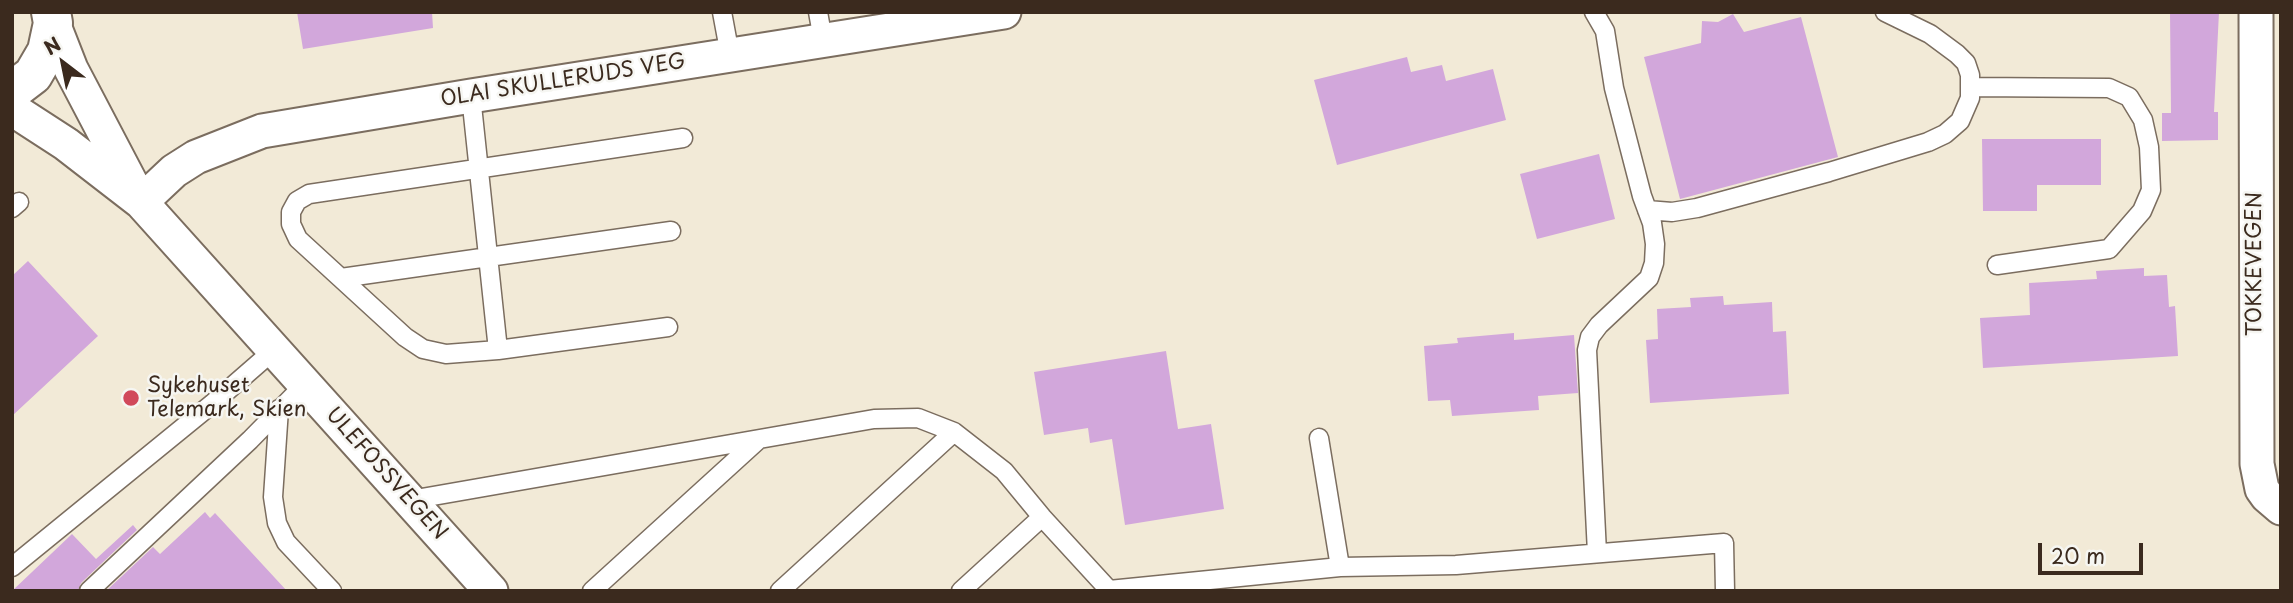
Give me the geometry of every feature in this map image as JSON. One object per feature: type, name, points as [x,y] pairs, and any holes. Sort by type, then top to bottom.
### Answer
[{"type":"main road","points":[[12,91],[33,75],[47,51],[52,17]]},
{"type":"street","name":"TOKKEVEGEN","points":[[2256,12],[2257,464],[2262,489],[2281,508]]},
{"type":"street","name":"OLAI SKULLERUDS VEG","points":[[141,202],[174,171],[196,157],[262,131],[730,55],[820,26],[986,14]]},
{"type":"street","name":"ULEFOSSVEGEN","points":[[52,17],[71,69],[141,202]]},
{"type":"street","name":"ULEFOSSVEGEN","points":[[12,109],[66,144],[141,202],[491,591]]},
{"type":"lane","points":[[722,12],[730,55]]},
{"type":"lane","points":[[1594,12],[1605,31],[1614,88],[1652,223],[1655,244],[1654,262],[1649,278],[1599,325],[1590,337],[1587,350],[1597,553]]},
{"type":"lane","points":[[1647,210],[1672,212],[1697,208],[1928,142],[1945,134],[1960,121],[1970,98],[1972,87],[1966,63],[1930,34],[1885,12]]},
{"type":"lane","points":[[1972,87],[2109,88],[2129,97],[2143,120],[2149,147],[2151,190],[2142,211],[2109,249],[1997,265]]},
{"type":"lane","points":[[471,96],[498,350]]},
{"type":"lane","points":[[668,327],[498,350],[446,354],[423,349],[405,337],[298,239],[291,224],[291,212],[297,201],[309,194],[683,138]]},
{"type":"lane","points":[[341,278],[671,231]]},
{"type":"lane","points":[[12,567],[212,404],[274,349]]},
{"type":"lane","points":[[89,591],[250,440],[305,384]]},
{"type":"lane","points":[[279,409],[273,497],[277,523],[286,542],[332,591]]},
{"type":"lane","points":[[410,500],[874,419],[918,418],[954,432],[1004,471],[1109,590],[1340,567],[1456,565],[1724,543],[1725,591]]},
{"type":"lane","points":[[780,591],[954,432]]},
{"type":"lane","points":[[1319,438],[1340,567]]},
{"type":"lane","points":[[592,591],[759,439]]},
{"type":"lane","points":[[961,591],[1042,517]]},
{"type":"building","points":[[297,12],[432,12],[433,28],[303,49]]},
{"type":"building","points":[[2170,12],[2219,12],[2214,112],[2218,112],[2218,140],[2162,141],[2162,113],[2171,113]]},
{"type":"building","points":[[1733,14],[1744,32],[1801,17],[1838,157],[1680,199],[1644,57],[1701,43],[1702,21],[1718,22]]},
{"type":"building","points":[[1407,57],[1411,72],[1442,65],[1446,81],[1493,69],[1506,120],[1337,165],[1314,80]]},
{"type":"building","points":[[1982,139],[2101,139],[2101,185],[2037,185],[2037,211],[1983,211]]},
{"type":"building","points":[[1599,154],[1615,219],[1537,239],[1520,174]]},
{"type":"building","points":[[28,261],[98,336],[12,416],[12,276]]},
{"type":"building","points":[[2144,268],[2144,276],[2167,275],[2169,307],[2175,306],[2178,356],[1983,368],[1980,318],[2030,315],[2029,283],[2097,279],[2096,271]]},
{"type":"building","points":[[1723,296],[1724,305],[1772,302],[1773,332],[1786,331],[1789,394],[1650,403],[1646,340],[1658,339],[1657,309],[1691,307],[1690,298]]},
{"type":"building","points":[[1514,333],[1514,340],[1574,335],[1578,393],[1538,396],[1539,410],[1452,416],[1450,400],[1428,401],[1424,346],[1458,343],[1457,338]]},
{"type":"building","points":[[1166,351],[1178,429],[1211,424],[1224,509],[1125,525],[1112,439],[1090,443],[1088,428],[1044,435],[1034,372]]},
{"type":"building","points":[[205,512],[210,518],[215,513],[287,591],[106,591],[153,547],[160,554]]},
{"type":"building","points":[[133,525],[137,530],[81,583],[78,591],[12,591],[72,534],[96,559]]},
{"type":"place","name":"Sykehuset Telemark, Skien","points":[[131,398]]}]
